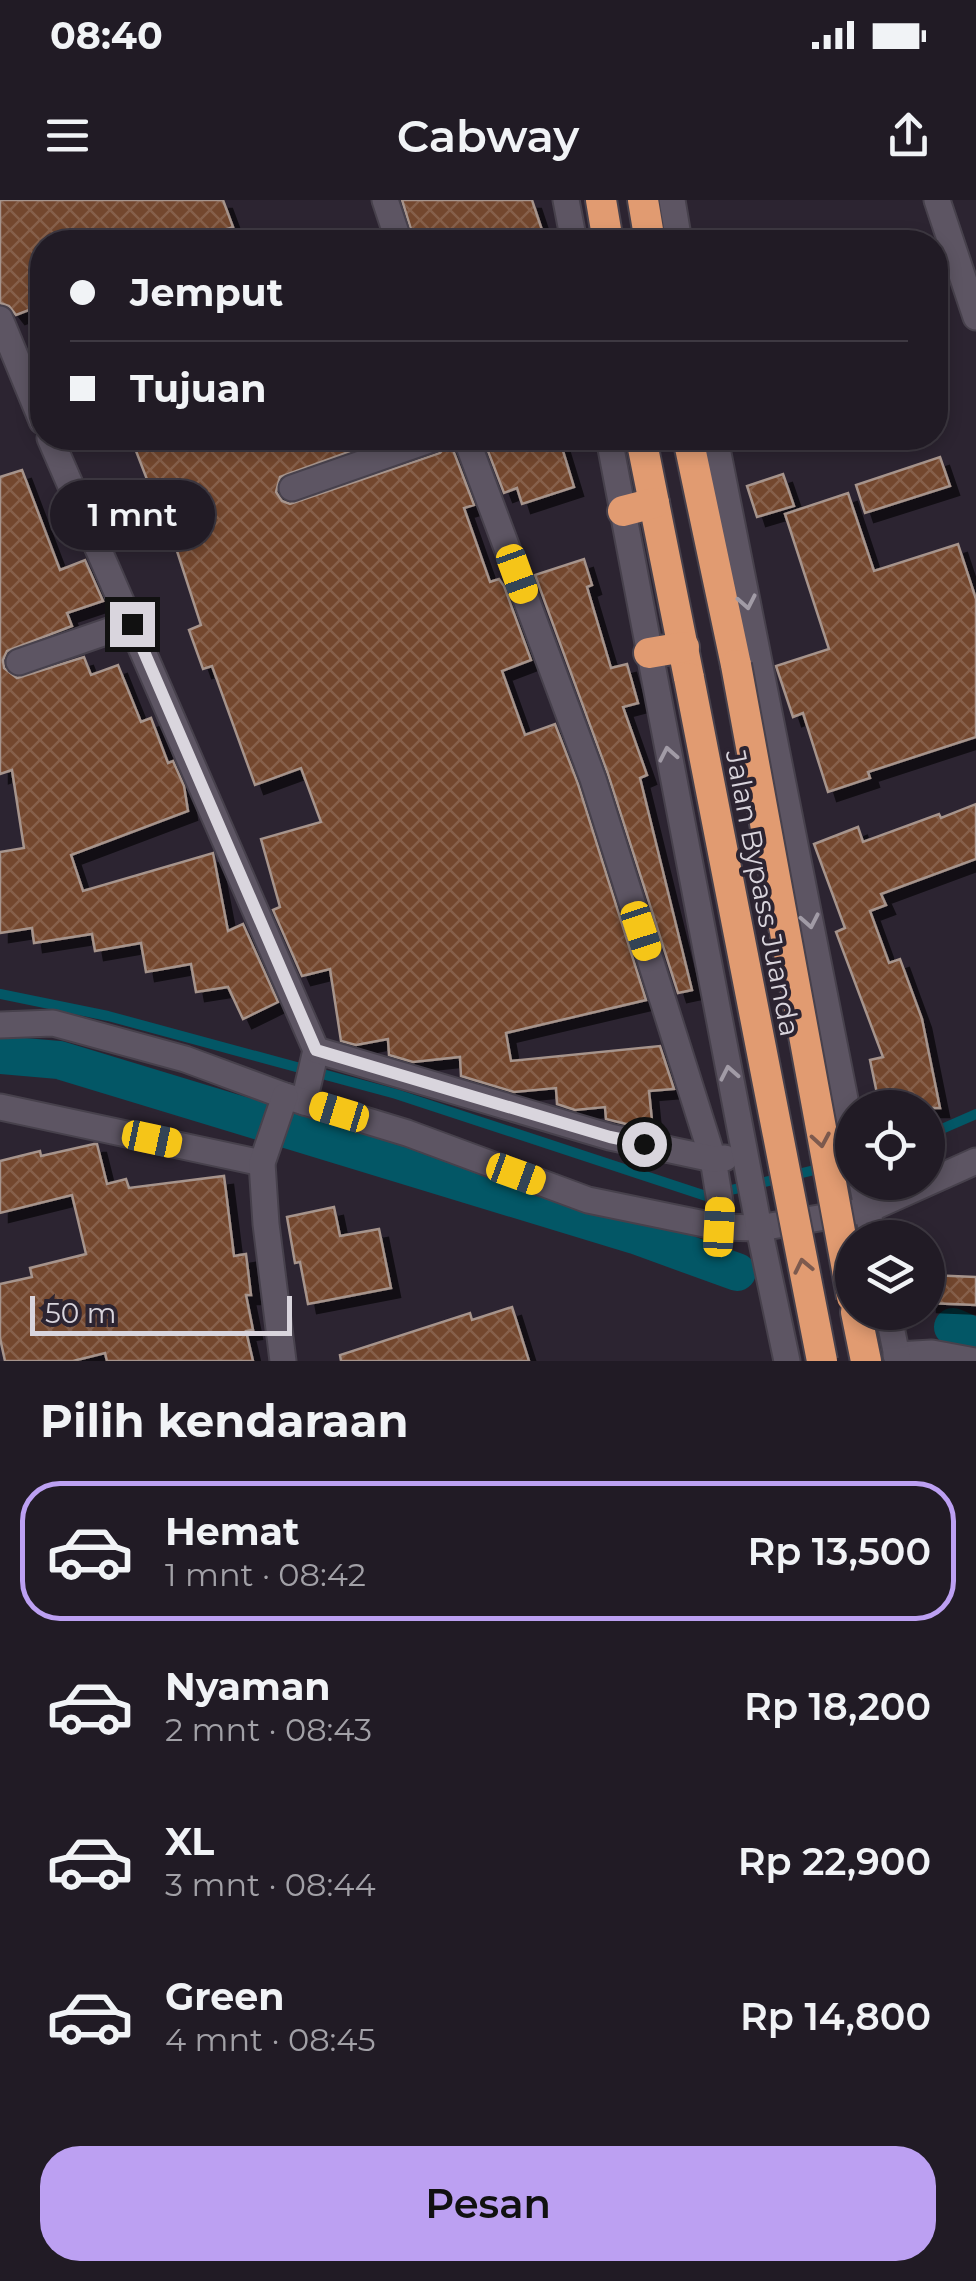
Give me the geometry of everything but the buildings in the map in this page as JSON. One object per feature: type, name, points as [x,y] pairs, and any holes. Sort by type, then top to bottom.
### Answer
[{"type":"highway","points":[[601,200],[606,230]]},
{"type":"highway","points":[[642,200],[648,230]]},
{"type":"highway","name":"Jalan Bypass Juanda","points":[[643,450],[822,1361]]},
{"type":"highway","name":"Jalan Bypass Juanda","points":[[692,450],[721,536],[736,665],[838,1220]]},
{"type":"highway","points":[[623,511],[654,503]]},
{"type":"highway","points":[[649,654],[684,647]]},
{"type":"highway","points":[[868,1330],[887,1359]]},
{"type":"street","points":[[385,200],[395,230]]},
{"type":"street","points":[[566,200],[572,230]]},
{"type":"street","points":[[672,200],[678,230]]},
{"type":"street","points":[[937,200],[948,230]]},
{"type":"street","points":[[948,231],[973,300]]},
{"type":"street","points":[[0,319],[30,392]]},
{"type":"street","points":[[55,450],[316,1054],[265,1155],[266,1224],[283,1361]]},
{"type":"street","points":[[292,488],[401,450]]},
{"type":"street","points":[[471,450],[594,779],[717,1191]]},
{"type":"street","points":[[612,450],[756,1215],[788,1361]]},
{"type":"street","points":[[716,450],[721,536],[842,1090]]},
{"type":"street","points":[[20,662],[132,624]]},
{"type":"street","points":[[0,1025],[53,1023],[186,1059],[408,1133],[588,1200],[717,1191],[747,1163]]},
{"type":"street","points":[[316,1054],[610,1137],[756,1215],[867,1210],[976,1161]]},
{"type":"street","points":[[0,1107],[265,1155]]},
{"type":"street","points":[[865,1200],[869,1220]]},
{"type":"street","points":[[888,1330],[887,1359],[932,1353],[975,1361]]},
{"type":"waterway","points":[[0,994],[108,1016],[396,1094],[706,1196],[835,1165]]},
{"type":"waterway","points":[[0,1055],[59,1060],[635,1235],[737,1272]]},
{"type":"waterway","points":[[945,1128],[976,1114]]},
{"type":"waterway","points":[[953,1327],[976,1337]]},
{"type":"route","points":[[132,624],[316,1050],[644,1144]]}]
